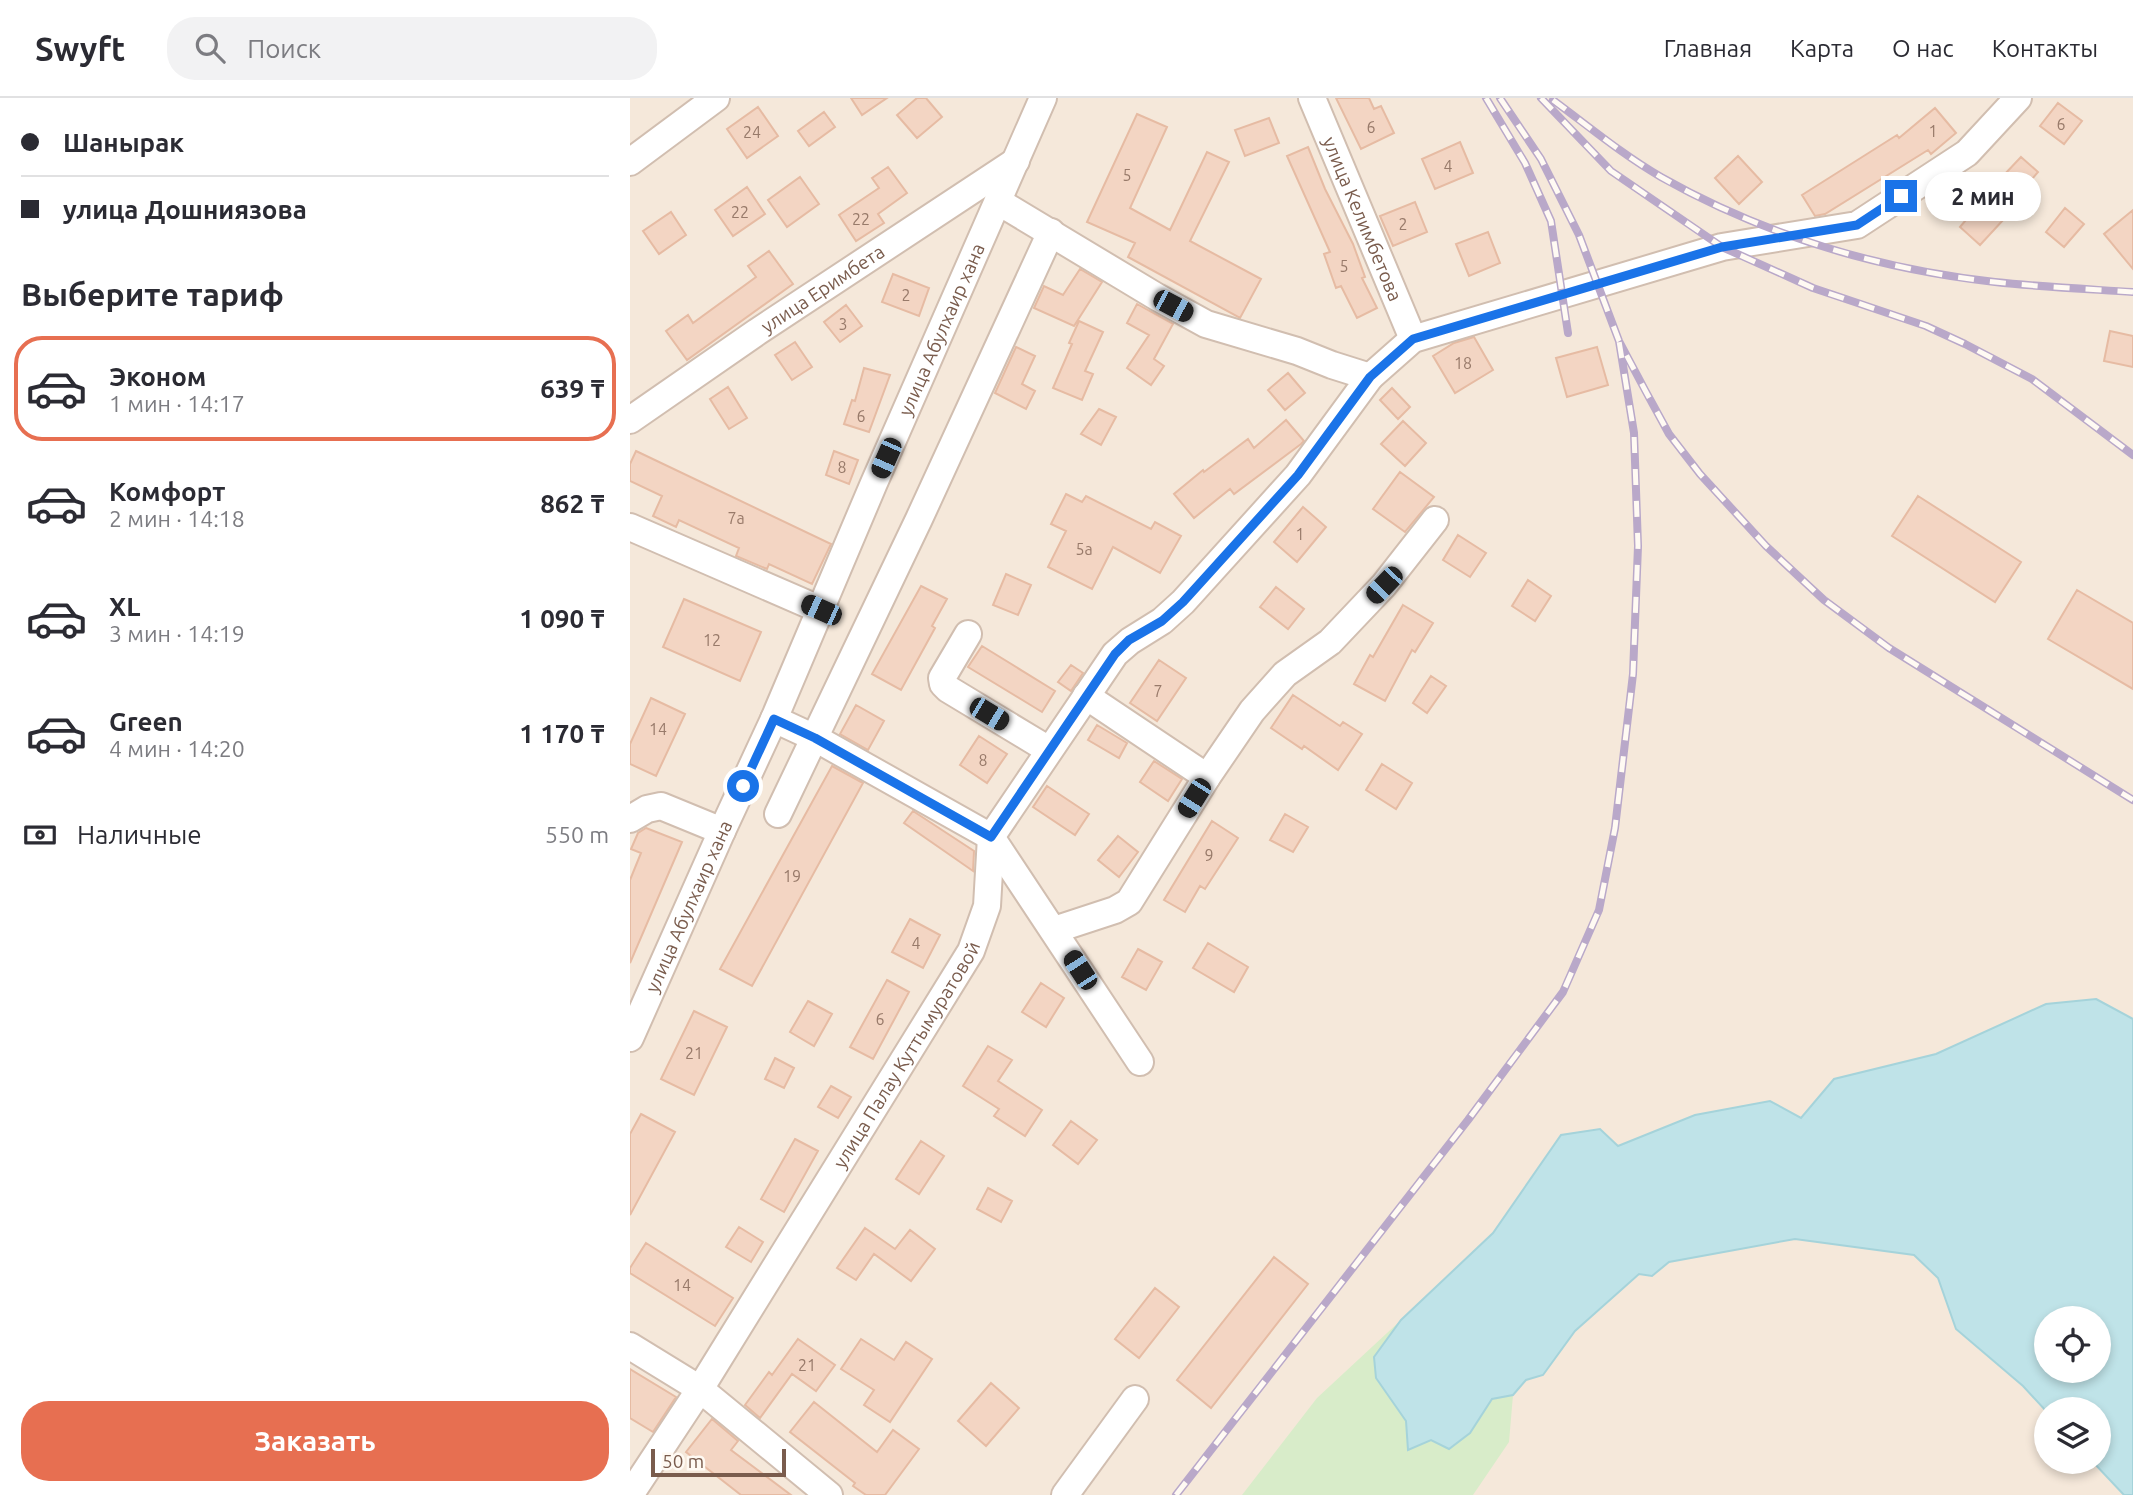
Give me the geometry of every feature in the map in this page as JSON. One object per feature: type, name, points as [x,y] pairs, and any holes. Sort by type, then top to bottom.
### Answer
[{"type":"street","points":[[630,162],[716,98]]},
{"type":"street","name":"улица Абулхаир хана","points":[[630,1038],[637,1005],[774,719],[1043,98]]},
{"type":"street","name":"улица Келимбетова","points":[[1312,98],[1413,339]]},
{"type":"street","points":[[991,837],[1115,654],[1129,640],[1162,621],[1183,602],[1298,475],[1370,377],[1413,339],[1722,247],[1857,225],[1967,153],[2018,98]]},
{"type":"street","name":"улица Еримбета","points":[[630,420],[757,332],[1016,161]]},
{"type":"street","points":[[999,202],[1206,324],[1297,351],[1370,377]]},
{"type":"street","points":[[778,814],[926,522],[1051,232]]},
{"type":"street","points":[[1054,930],[1115,910],[1129,902],[1206,777],[1268,692],[1285,674],[1331,642],[1384,585],[1435,520]]},
{"type":"street","points":[[630,527],[821,610]]},
{"type":"street","points":[[968,634],[942,678],[943,684],[1049,750]]},
{"type":"street","points":[[1086,696],[1206,777]]},
{"type":"street","points":[[774,719],[815,738],[991,837],[1140,1062]]},
{"type":"street","points":[[630,819],[647,809],[661,806],[722,831]]},
{"type":"street","name":"улица Палау Куттымуратовой","points":[[631,1495],[700,1389],[971,951],[988,906],[991,837]]},
{"type":"street","points":[[630,1346],[700,1389],[829,1495]]},
{"type":"street","points":[[1065,1495],[1135,1399]]},
{"type":"shaded area","points":[[630,98],[2133,98],[2133,1495],[630,1495]]},
{"type":"green space","points":[[1401,1320],[1374,1357],[1376,1378],[1406,1421],[1432,1440],[1470,1433],[1492,1399],[1513,1395],[1509,1442],[1473,1495],[1242,1495],[1317,1398]]},
{"type":"water","points":[[2096,999],[2133,1019],[2133,1495],[2124,1495],[2104,1474],[2111,1474],[2111,1397],[2034,1398],[1956,1329],[1938,1278],[1914,1255],[1795,1239],[1669,1262],[1652,1276],[1639,1274],[1575,1331],[1543,1375],[1526,1380],[1513,1395],[1492,1399],[1470,1433],[1449,1449],[1431,1440],[1408,1450],[1406,1421],[1376,1378],[1374,1357],[1401,1320],[1493,1233],[1561,1135],[1600,1129],[1618,1146],[1695,1115],[1770,1101],[1801,1118],[1834,1079],[1936,1054],[2046,1004]]},
{"type":"building","points":[[851,98],[887,98],[862,115]]},
{"type":"building","points":[[917,98],[926,98],[942,117],[917,138],[897,115]]},
{"type":"building","points":[[1336,98],[1369,98],[1374,109],[1381,106],[1394,133],[1361,149]]},
{"type":"building","points":[[2058,103],[2082,121],[2064,144],[2040,126]]},
{"type":"building","points":[[758,107],[778,136],[747,158],[727,129]]},
{"type":"building","points":[[1935,108],[1956,133],[1931,154],[1928,150],[1825,214],[1815,216],[1802,195],[1897,135],[1899,138]]},
{"type":"building","points":[[824,112],[835,127],[809,146],[798,131]]},
{"type":"building","points":[[1137,114],[1167,127],[1130,208],[1170,230],[1207,152],[1229,162],[1190,241],[1261,279],[1240,318],[1128,257],[1135,243],[1087,222]]},
{"type":"building","points":[[1269,118],[1279,143],[1245,156],[1235,130]]},
{"type":"building","points":[[1460,142],[1473,173],[1435,189],[1422,159]]},
{"type":"building","points":[[1308,147],[1325,189],[1353,244],[1365,277],[1362,278],[1377,308],[1357,318],[1341,286],[1336,288],[1324,254],[1330,252],[1287,156]]},
{"type":"building","points":[[1738,156],[1762,182],[1739,204],[1715,178]]},
{"type":"building","points":[[2021,157],[2038,172],[2021,192],[2003,176]]},
{"type":"building","points":[[888,167],[907,193],[878,214],[884,223],[856,241],[839,215],[879,188],[872,178]]},
{"type":"building","points":[[800,177],[819,204],[787,227],[768,200]]},
{"type":"building","points":[[747,187],[765,214],[733,236],[715,210]]},
{"type":"building","points":[[1983,200],[2004,219],[1980,245],[1960,227]]},
{"type":"building","points":[[1415,202],[1427,232],[1393,246],[1380,216]]},
{"type":"building","points":[[2065,208],[2084,224],[2064,247],[2046,232]]},
{"type":"building","points":[[2133,210],[2133,269],[2104,234]]},
{"type":"building","points":[[671,212],[686,235],[659,254],[643,231]]},
{"type":"building","points":[[1488,232],[1500,263],[1469,276],[1456,244]]},
{"type":"building","points":[[769,251],[793,284],[687,360],[666,331],[688,315],[693,323],[756,277],[748,266]]},
{"type":"building","points":[[1080,269],[1102,282],[1074,326],[1034,308],[1044,286],[1063,295]]},
{"type":"building","points":[[893,274],[929,288],[919,316],[882,302]]},
{"type":"building","points":[[1137,304],[1173,324],[1154,359],[1164,366],[1151,385],[1127,368],[1149,335],[1127,323]]},
{"type":"building","points":[[846,305],[862,326],[840,342],[824,322]]},
{"type":"building","points":[[1079,321],[1103,332],[1085,371],[1093,374],[1082,400],[1053,388]]},
{"type":"building","points":[[2110,331],[2133,336],[2133,367],[2104,361]]},
{"type":"building","points":[[1474,337],[1493,370],[1455,393],[1433,356],[1454,343]]},
{"type":"building","points":[[795,342],[812,367],[792,380],[775,355]]},
{"type":"building","points":[[1016,347],[1035,356],[1022,384],[1035,391],[1026,409],[995,393]]},
{"type":"building","points":[[1597,347],[1608,385],[1567,397],[1556,358]]},
{"type":"building","points":[[864,368],[890,375],[869,432],[844,424],[852,400],[855,401]]},
{"type":"building","points":[[1288,373],[1305,393],[1285,410],[1268,390]]},
{"type":"building","points":[[728,387],[747,418],[729,429],[710,399]]},
{"type":"building","points":[[1392,388],[1410,407],[1398,419],[1380,400]]},
{"type":"building","points":[[1099,409],[1116,417],[1101,445],[1081,434]]},
{"type":"building","points":[[1286,420],[1304,441],[1234,494],[1230,489],[1194,518],[1174,494],[1248,439],[1254,448]]},
{"type":"building","points":[[1403,421],[1426,443],[1405,466],[1381,444]]},
{"type":"building","points":[[636,451],[831,544],[812,584],[769,564],[767,569],[736,556],[739,548],[679,520],[676,527],[653,516],[662,496],[630,481],[630,464]]},
{"type":"building","points":[[834,451],[858,460],[849,484],[826,475]]},
{"type":"building","points":[[1400,472],[1434,497],[1405,532],[1373,509]]},
{"type":"building","points":[[1066,494],[1082,502],[1086,496],[1151,529],[1155,522],[1181,536],[1160,573],[1113,547],[1092,589],[1048,567],[1066,531],[1051,524]]},
{"type":"building","points":[[1918,496],[2021,562],[1995,602],[1892,536]]},
{"type":"building","points":[[1303,507],[1326,527],[1297,562],[1274,542]]},
{"type":"building","points":[[1458,535],[1486,553],[1470,577],[1443,560]]},
{"type":"building","points":[[1006,574],[1031,585],[1018,615],[993,605]]},
{"type":"building","points":[[1528,580],[1551,596],[1535,621],[1512,606]]},
{"type":"building","points":[[921,586],[947,599],[932,626],[935,628],[901,690],[872,674]]},
{"type":"building","points":[[1276,587],[1304,609],[1288,629],[1260,607]]},
{"type":"building","points":[[2077,590],[2133,623],[2133,689],[2048,639]]},
{"type":"building","points":[[684,599],[761,632],[740,681],[663,647]]},
{"type":"building","points":[[1403,605],[1433,623],[1415,652],[1412,650],[1385,701],[1354,684]]},
{"type":"building","points":[[982,646],[1055,691],[1042,712],[968,667]]},
{"type":"building","points":[[1159,660],[1186,678],[1157,721],[1130,703]]},
{"type":"building","points":[[1071,665],[1083,673],[1071,691],[1058,682]]},
{"type":"building","points":[[1431,676],[1446,686],[1427,713],[1413,703]]},
{"type":"building","points":[[1293,695],[1340,726],[1343,722],[1362,734],[1338,770],[1304,746],[1302,749],[1271,728]]},
{"type":"building","points":[[651,698],[685,714],[656,776],[630,764],[630,744]]},
{"type":"building","points":[[856,705],[884,721],[868,750],[840,734]]},
{"type":"building","points":[[1097,725],[1127,743],[1119,758],[1088,740]]},
{"type":"building","points":[[979,736],[1007,754],[987,783],[960,765]]},
{"type":"building","points":[[1154,761],[1182,779],[1168,801],[1140,782]]},
{"type":"building","points":[[1382,764],[1412,783],[1396,809],[1366,790]]},
{"type":"building","points":[[832,766],[863,783],[752,986],[720,969]]},
{"type":"building","points":[[1047,786],[1089,814],[1075,835],[1033,807]]},
{"type":"building","points":[[913,811],[974,851],[973,871],[904,823]]},
{"type":"building","points":[[1285,814],[1308,827],[1293,852],[1270,840]]},
{"type":"building","points":[[1212,821],[1238,838],[1205,889],[1200,886],[1185,912],[1164,900]]},
{"type":"building","points":[[646,828],[682,842],[630,963],[630,880],[641,853],[631,849],[638,833]]},
{"type":"building","points":[[1118,836],[1138,852],[1119,877],[1098,860]]},
{"type":"building","points":[[910,919],[940,935],[923,968],[892,952]]},
{"type":"building","points":[[1208,943],[1248,967],[1234,992],[1193,968]]},
{"type":"building","points":[[1138,949],[1162,962],[1146,990],[1122,977]]},
{"type":"building","points":[[887,980],[909,992],[873,1059],[850,1047]]},
{"type":"building","points":[[1041,983],[1064,998],[1046,1027],[1022,1012]]},
{"type":"building","points":[[808,1001],[832,1014],[814,1046],[790,1032]]},
{"type":"building","points":[[694,1011],[727,1027],[694,1095],[661,1079]]},
{"type":"building","points":[[988,1046],[1012,1060],[998,1081],[1042,1110],[1025,1136],[994,1116],[999,1109],[963,1086]]},
{"type":"building","points":[[775,1058],[794,1068],[784,1088],[765,1079]]},
{"type":"building","points":[[831,1086],[851,1097],[838,1118],[818,1107]]},
{"type":"building","points":[[641,1114],[675,1132],[630,1215],[630,1134]]},
{"type":"building","points":[[1071,1121],[1097,1140],[1078,1164],[1053,1145]]},
{"type":"building","points":[[795,1139],[818,1151],[784,1212],[761,1199]]},
{"type":"building","points":[[921,1141],[944,1156],[919,1194],[896,1179]]},
{"type":"building","points":[[988,1188],[1012,1201],[1001,1222],[977,1209]]},
{"type":"building","points":[[739,1227],[763,1242],[751,1262],[726,1247]]},
{"type":"building","points":[[865,1228],[895,1249],[910,1230],[935,1249],[911,1281],[874,1254],[856,1280],[837,1268]]},
{"type":"building","points":[[646,1243],[733,1298],[715,1326],[630,1273],[630,1268]]},
{"type":"building","points":[[1274,1257],[1308,1284],[1211,1408],[1177,1380]]},
{"type":"building","points":[[1155,1288],[1179,1307],[1139,1358],[1115,1339]]},
{"type":"building","points":[[798,1339],[835,1365],[816,1391],[792,1374],[760,1418],[745,1405],[769,1372],[772,1375]]},
{"type":"building","points":[[861,1339],[894,1360],[906,1342],[932,1359],[890,1422],[864,1405],[874,1390],[841,1369]]},
{"type":"building","points":[[630,1369],[676,1397],[653,1432],[630,1418]]},
{"type":"building","points":[[991,1383],[1019,1408],[986,1446],[958,1421]]},
{"type":"building","points":[[814,1402],[877,1452],[893,1430],[919,1449],[885,1495],[866,1495],[853,1486],[855,1483],[790,1432]]},
{"type":"building","points":[[712,1419],[738,1441],[731,1450],[791,1495],[741,1495],[686,1452]]},
{"type":"railway","points":[[1486,98],[1525,163],[1551,221],[1568,333]]},
{"type":"railway","points":[[1500,98],[1541,159],[1579,235],[1619,341],[1645,390],[1669,434],[1700,474],[1766,546],[1824,600],[1889,648],[2133,800]]},
{"type":"railway","points":[[1541,98],[1611,171],[1722,247],[1813,288],[1926,326],[1965,344],[2032,379],[2133,455]]},
{"type":"railway","points":[[1553,100],[1619,150],[1661,177],[1740,216],[1823,246],[1951,276],[1995,282],[2133,292]]},
{"type":"railway","points":[[1176,1495],[1468,1120],[1563,992],[1599,910],[1615,828],[1633,674],[1638,546],[1634,433],[1619,341]]},
{"type":"route","points":[[743,786],[774,719],[815,738],[991,837],[1115,654],[1129,640],[1162,621],[1183,602],[1298,475],[1370,377],[1413,339],[1722,247],[1857,225],[1901,196]]}]
